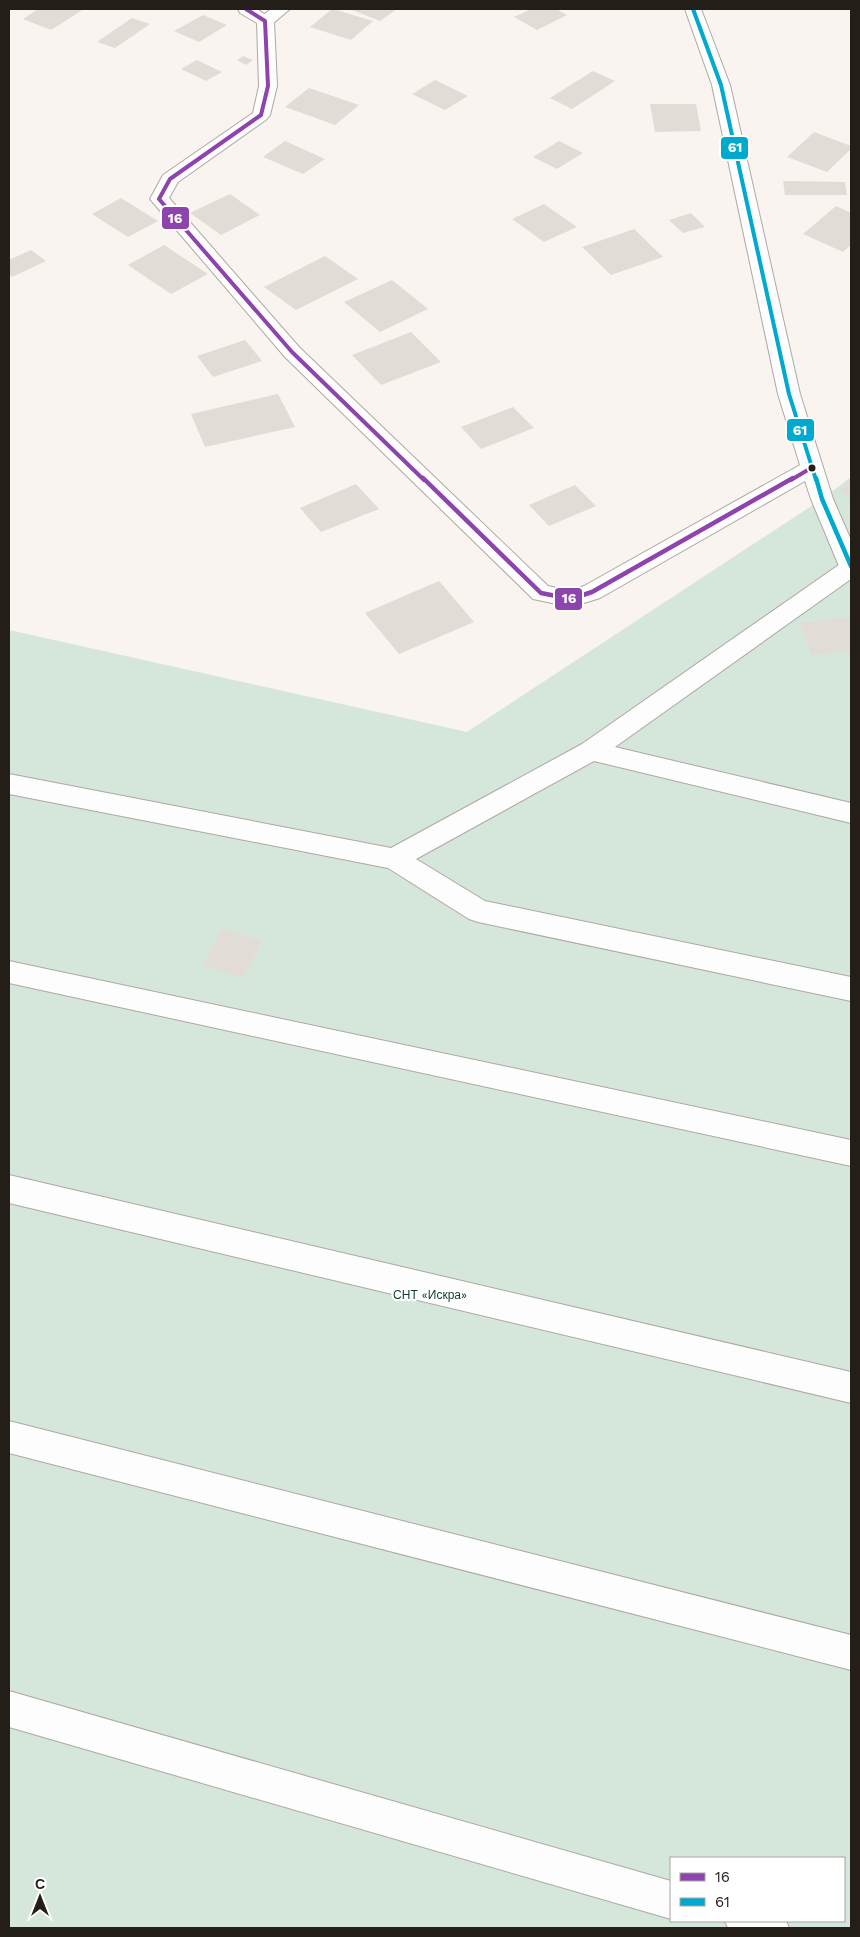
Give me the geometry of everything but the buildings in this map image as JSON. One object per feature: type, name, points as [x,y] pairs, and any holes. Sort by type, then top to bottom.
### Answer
[{"type":"street","points":[[246,9],[265,21]]},
{"type":"street","points":[[265,21],[282,9]]},
{"type":"street","points":[[394,859],[591,751],[851,567],[822,499],[789,394],[721,85],[693,9]]},
{"type":"street","points":[[265,21],[268,86],[261,115],[170,179],[159,199],[292,352],[541,592],[570,599],[592,592],[811,468]]},
{"type":"street","points":[[591,751],[851,813]]},
{"type":"street","points":[[9,784],[394,859],[478,911],[851,989]]},
{"type":"street","points":[[9,972],[851,1153]]},
{"type":"street","points":[[9,1189],[851,1388]]},
{"type":"street","points":[[9,1437],[851,1653]]},
{"type":"street","points":[[9,1709],[670,1900]]},
{"type":"street","points":[[748,1922],[770,1928]]},
{"type":"green space","name":"СНТ «Искра»","points":[[851,477],[851,1928],[9,1928],[9,630],[467,732],[822,499]]},
{"type":"transit line","name":"16","points":[[246,9],[265,21],[268,86],[261,115],[170,179],[159,199],[292,352],[541,593],[571,599],[592,592],[811,468]]},
{"type":"transit line","name":"61","points":[[693,9],[721,85],[789,394],[822,499],[851,566]]}]
